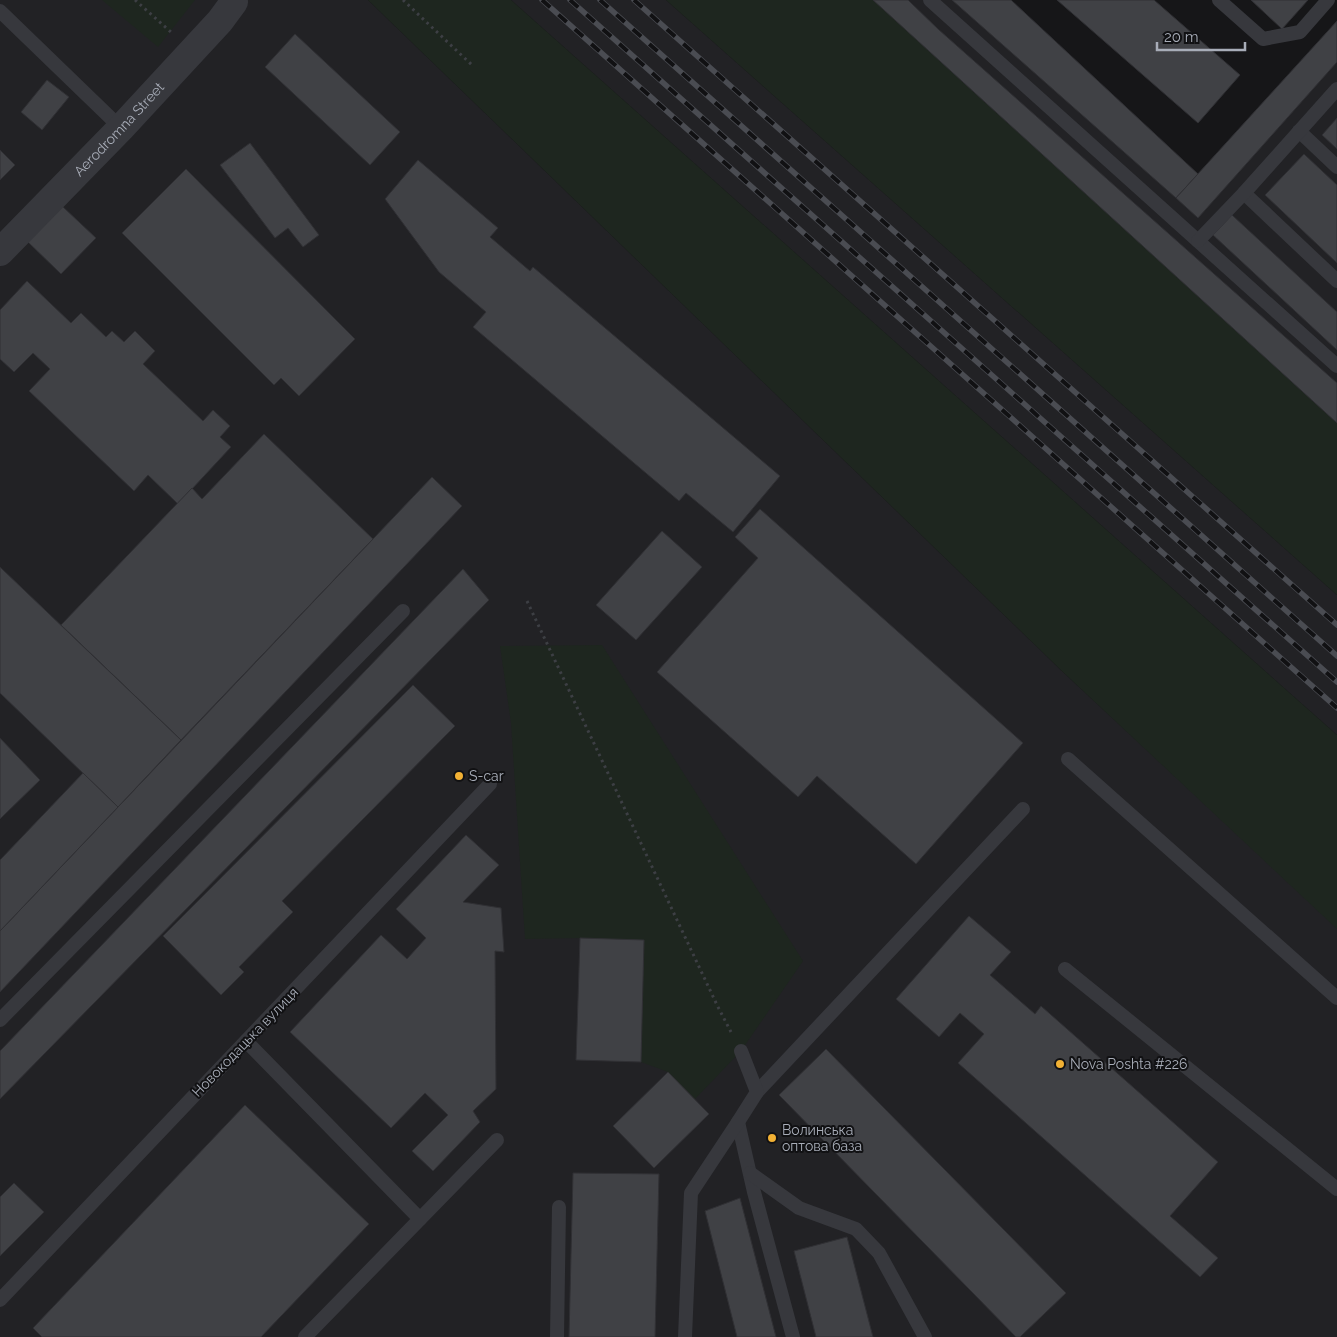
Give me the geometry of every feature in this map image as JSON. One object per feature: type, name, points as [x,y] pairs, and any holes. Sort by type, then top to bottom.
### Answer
[{"type":"street","name":"Aerodromna Street","points":[[0,252],[121,128],[191,50],[220,21],[234,2]]},
{"type":"lane","points":[[930,0],[1337,366]]},
{"type":"lane","points":[[1219,0],[1263,39],[1300,32],[1328,0]]},
{"type":"lane","points":[[0,11],[121,128]]},
{"type":"lane","points":[[1198,241],[1244,193],[1337,88]]},
{"type":"lane","points":[[1299,131],[1337,166]]},
{"type":"lane","points":[[1244,193],[1337,281]]},
{"type":"lane","points":[[0,1020],[403,611]]},
{"type":"lane","points":[[1068,759],[1337,998]]},
{"type":"lane","name":"Новокодацька вулиця","points":[[0,1300],[490,784]]},
{"type":"lane","points":[[685,1337],[690,1193],[757,1092],[1023,809]]},
{"type":"lane","points":[[1065,970],[1337,1189]]},
{"type":"lane","points":[[246,1041],[420,1219]]},
{"type":"lane","points":[[741,1051],[757,1092]]},
{"type":"lane","points":[[738,1122],[793,1337]]},
{"type":"lane","points":[[305,1337],[497,1140]]},
{"type":"lane","points":[[750,1173],[799,1208],[856,1229],[879,1253],[925,1337]]},
{"type":"lane","points":[[557,1337],[559,1207]]},
{"type":"path","points":[[135,0],[191,50]]},
{"type":"path","points":[[403,0],[473,66]]},
{"type":"path","points":[[527,601],[717,1006],[741,1051]]},
{"type":"shaded area","points":[[0,0],[368,0],[1064,673],[1337,927],[1337,1337],[0,1337]]},
{"type":"shaded area","points":[[102,0],[195,0],[158,47]]},
{"type":"shaded area","points":[[368,0],[511,0],[1337,735],[1337,929],[1064,673]]},
{"type":"shaded area","points":[[511,0],[666,0],[1337,595],[1337,735]]},
{"type":"shaded area","points":[[666,0],[873,0],[1337,423],[1337,595]]},
{"type":"shaded area","points":[[873,0],[1011,0],[1198,174],[1337,21],[1337,423]]},
{"type":"shaded area","points":[[602,645],[803,961],[741,1051],[695,1099],[668,1072],[641,1062],[644,940],[525,939],[511,723],[500,646]]},
{"type":"building","points":[[873,0],[908,0],[938,29],[1337,383],[1337,423]]},
{"type":"building","points":[[952,0],[1011,0],[1198,174],[1176,198]]},
{"type":"building","points":[[1057,0],[1154,0],[1240,75],[1198,123]]},
{"type":"building","points":[[1251,0],[1308,0],[1282,29]]},
{"type":"building","points":[[1337,21],[1337,62],[1198,218],[1176,198]]},
{"type":"building","points":[[295,34],[400,132],[370,165],[265,67]]},
{"type":"building","points":[[47,80],[69,97],[42,130],[21,112]]},
{"type":"building","points":[[1337,118],[1337,149],[1322,135]]},
{"type":"building","points":[[250,143],[319,235],[303,247],[288,228],[275,238],[220,165]]},
{"type":"building","points":[[0,150],[15,165],[0,180]]},
{"type":"building","points":[[1304,154],[1337,185],[1337,263],[1265,195]]},
{"type":"building","points":[[418,160],[498,228],[490,237],[530,271],[533,267],[780,476],[733,532],[686,493],[679,501],[473,327],[486,312],[439,272],[385,199]]},
{"type":"building","points":[[186,169],[355,339],[299,396],[281,378],[274,385],[122,233]]},
{"type":"building","points":[[62,206],[96,238],[61,274],[28,242]]},
{"type":"building","points":[[1232,215],[1337,312],[1337,350],[1213,235]]},
{"type":"building","points":[[27,281],[71,323],[81,313],[106,337],[112,331],[124,342],[135,331],[155,351],[143,364],[203,421],[213,410],[230,426],[220,437],[231,447],[178,504],[148,475],[134,491],[29,391],[50,369],[33,353],[14,372],[0,359],[0,310]]},
{"type":"building","points":[[264,434],[373,539],[181,740],[61,625],[192,488],[202,499]]},
{"type":"building","points":[[432,477],[462,506],[0,992],[0,931]]},
{"type":"building","points":[[760,509],[1023,743],[916,864],[817,776],[798,797],[657,672],[758,558],[735,537]]},
{"type":"building","points":[[662,531],[702,567],[636,640],[596,605]]},
{"type":"building","points":[[0,567],[181,740],[118,807],[0,693]]},
{"type":"building","points":[[463,569],[489,600],[0,1099],[0,1051]]},
{"type":"building","points":[[413,685],[455,726],[282,901],[293,912],[239,967],[244,972],[221,995],[163,936]]},
{"type":"building","points":[[0,738],[40,780],[0,819]]},
{"type":"building","points":[[83,773],[118,807],[0,931],[0,860]]},
{"type":"building","points":[[466,835],[499,865],[463,902],[501,908],[504,952],[495,951],[496,1089],[473,1111],[480,1122],[433,1171],[412,1151],[448,1115],[425,1093],[391,1128],[290,1032],[381,935],[407,959],[426,938],[396,909]]},
{"type":"building","points":[[969,916],[1011,952],[990,975],[1035,1014],[1041,1006],[1218,1162],[1170,1216],[1218,1258],[1200,1277],[958,1063],[984,1034],[960,1013],[939,1037],[896,999]]},
{"type":"building","points":[[580,938],[644,940],[641,1062],[576,1060]]},
{"type":"building","points":[[826,1049],[1066,1293],[1020,1337],[1016,1337],[779,1095]]},
{"type":"building","points":[[668,1072],[709,1114],[654,1168],[613,1126]]},
{"type":"building","points":[[245,1105],[369,1224],[261,1337],[42,1337],[33,1328]]},
{"type":"building","points":[[573,1173],[659,1174],[655,1337],[569,1337]]},
{"type":"building","points":[[14,1183],[44,1212],[0,1256],[0,1197]]},
{"type":"building","points":[[740,1198],[776,1337],[737,1337],[705,1211]]},
{"type":"building","points":[[847,1237],[873,1337],[816,1337],[794,1251]]},
{"type":"railway","points":[[542,0],[1337,708]]},
{"type":"railway","points":[[570,0],[1337,682]]},
{"type":"railway","points":[[600,0],[1337,656]]},
{"type":"railway","points":[[634,0],[1337,625]]},
{"type":"place","name":"S-car","points":[[459,776]]},
{"type":"place","name":"Nova Poshta #226","points":[[1060,1064]]},
{"type":"place","name":"Волинська оптова база","points":[[772,1138]]}]
